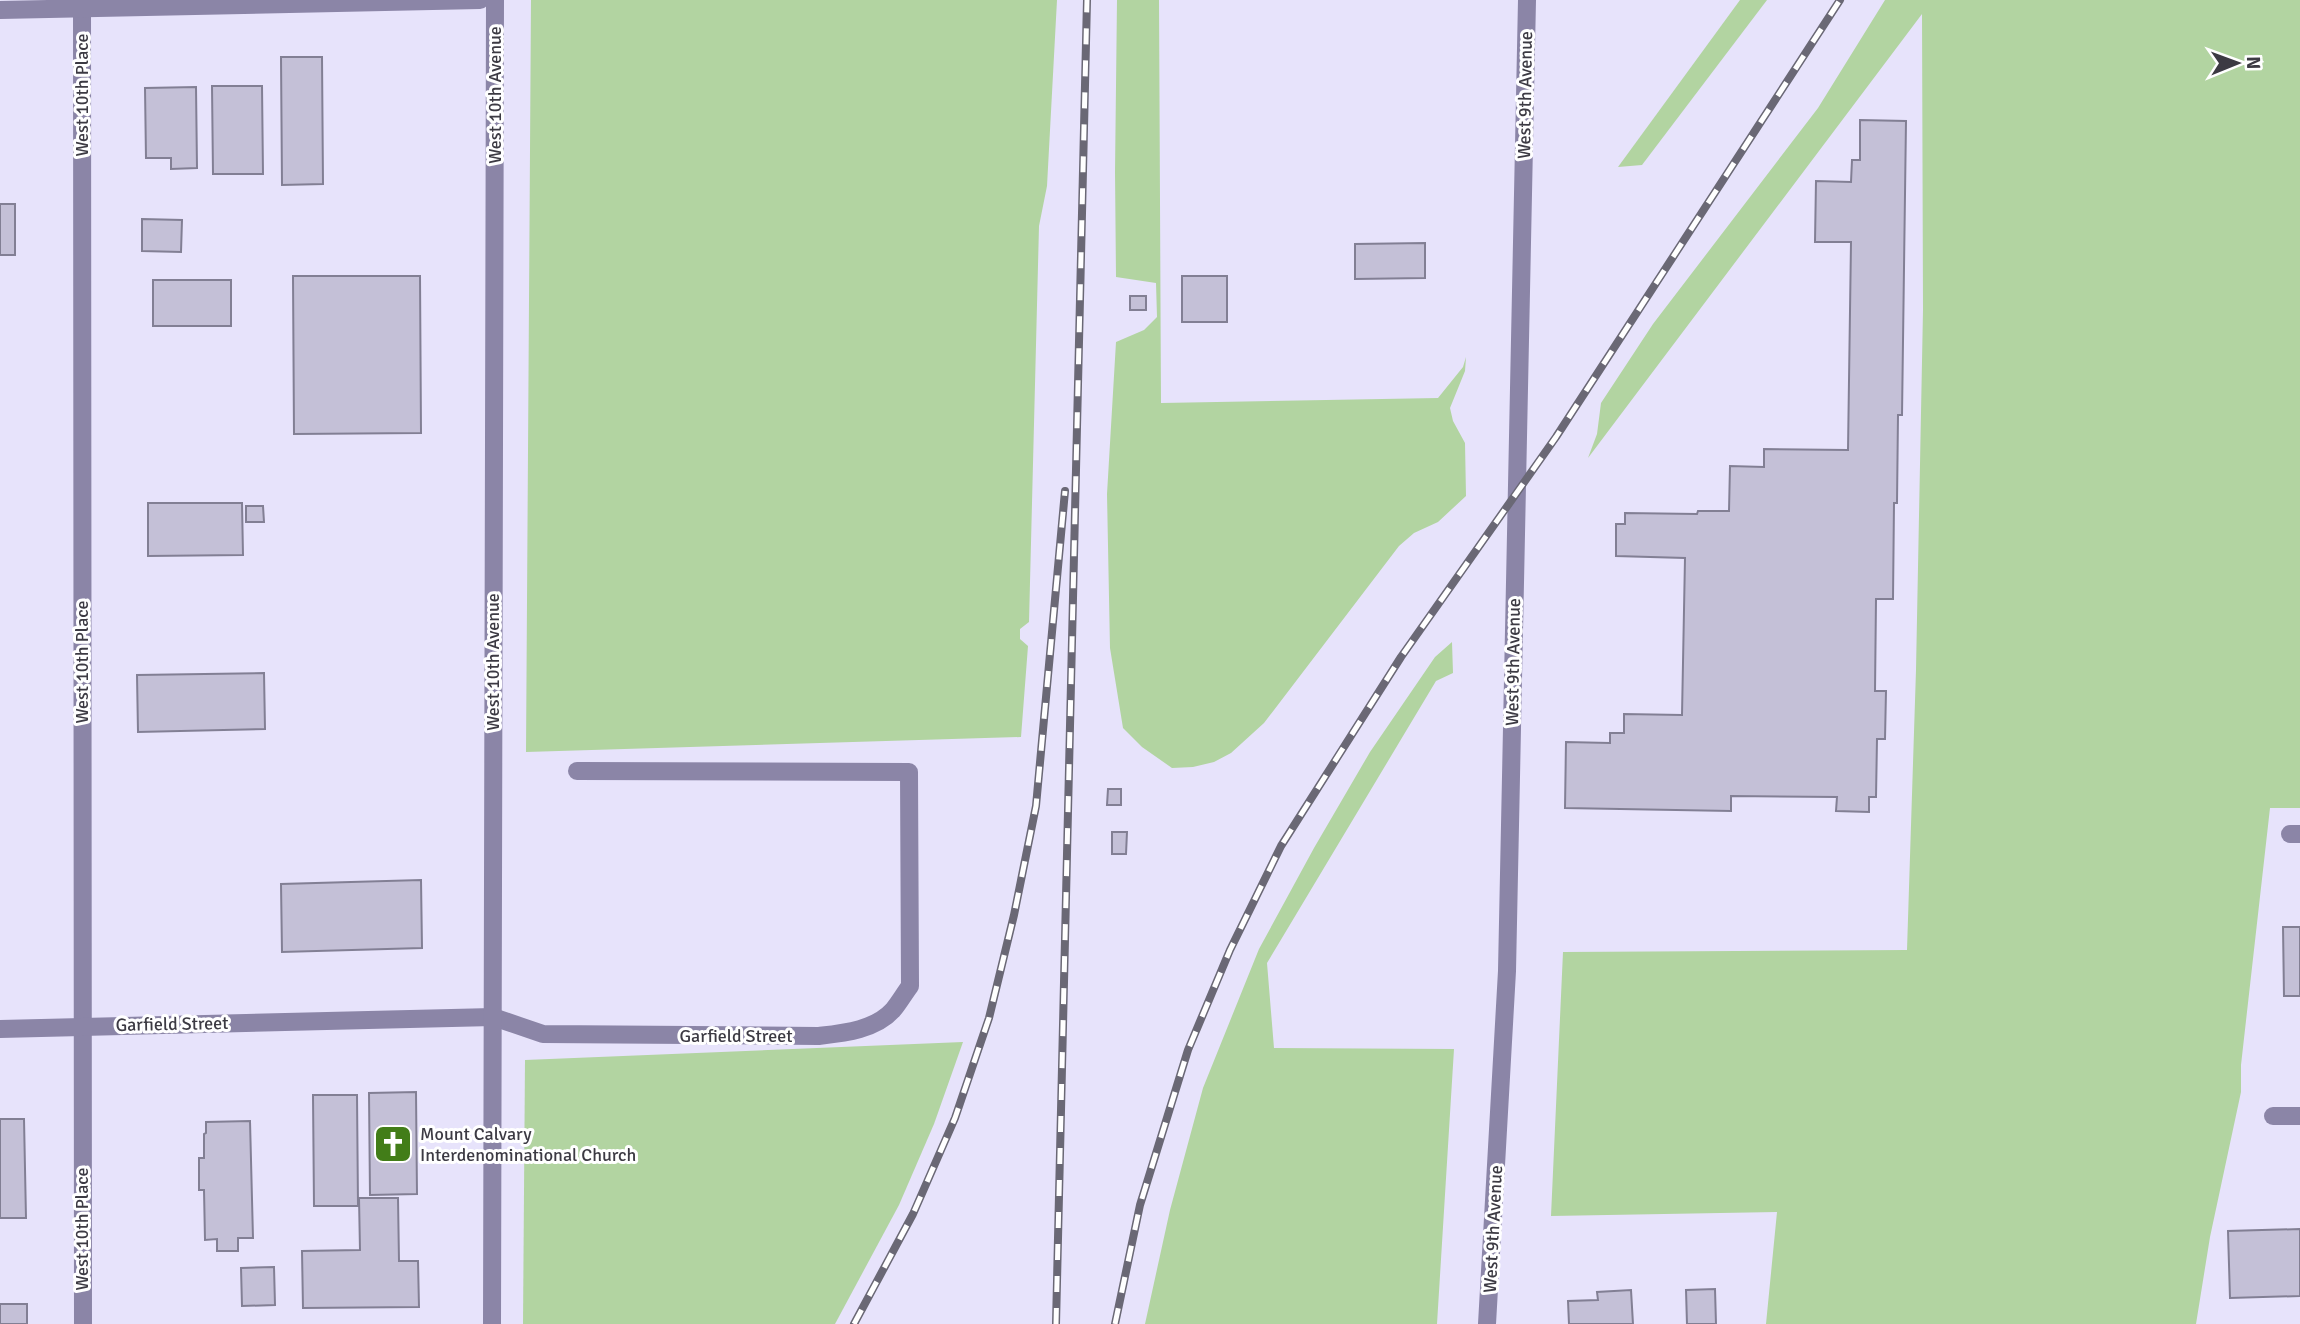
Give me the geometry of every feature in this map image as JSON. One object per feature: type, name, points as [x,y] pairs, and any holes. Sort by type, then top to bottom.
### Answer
[{"type":"street","points":[[0,10],[82,4],[480,0]]},
{"type":"street","name":"West 10th Avenue","points":[[492,1324],[495,0]]},
{"type":"street","name":"West 9th Avenue","points":[[1487,1324],[1507,971],[1527,0]]},
{"type":"street","name":"West 10th Place","points":[[82,4],[82,1324]]},
{"type":"street","name":"Garfield Street","points":[[0,1029],[493,1017],[543,1034],[818,1036],[863,1028],[884,1018],[910,986],[909,772],[577,772]]},
{"type":"street","points":[[2273,1116],[2300,1116]]},
{"type":"green space","points":[[531,0],[1057,0],[1047,186],[1039,226],[1029,622],[1020,629],[1020,639],[1028,646],[1021,737],[526,752]]},
{"type":"green space","points":[[1117,0],[1159,0],[1161,403],[1438,398],[1463,367],[1466,357],[1465,371],[1450,408],[1453,421],[1465,443],[1466,496],[1438,522],[1414,533],[1399,546],[1264,723],[1231,753],[1214,762],[1193,767],[1172,768],[1142,747],[1123,728],[1110,648],[1107,494],[1116,342],[1144,330],[1157,317],[1156,283],[1116,277]]},
{"type":"green space","points":[[1740,0],[1767,0],[1642,165],[1618,167]]},
{"type":"green space","points":[[1885,0],[2300,0],[2300,808],[2270,808],[2241,1065],[2241,1092],[2210,1237],[2196,1324],[1766,1324],[1777,1212],[1551,1216],[1563,952],[1907,950],[1923,310],[1922,14],[1588,458],[1597,434],[1601,403],[1653,324],[1818,108]]},
{"type":"green space","points":[[1452,642],[1453,673],[1436,681],[1267,963],[1274,1048],[1454,1049],[1437,1324],[1145,1324],[1170,1210],[1203,1088],[1259,949],[1370,752],[1435,657]]},
{"type":"green space","points":[[963,1042],[934,1124],[899,1205],[835,1324],[523,1324],[525,1060]]},
{"type":"building","points":[[281,57],[322,57],[323,184],[282,185]]},
{"type":"building","points":[[212,86],[262,86],[263,174],[213,174]]},
{"type":"building","points":[[196,87],[197,168],[171,169],[171,158],[146,158],[145,88]]},
{"type":"building","points":[[1860,120],[1906,121],[1902,415],[1898,415],[1893,599],[1876,599],[1875,691],[1886,691],[1885,739],[1877,739],[1876,797],[1869,797],[1869,812],[1836,811],[1837,797],[1731,796],[1731,811],[1565,808],[1566,742],[1610,743],[1610,733],[1624,733],[1624,714],[1682,715],[1685,558],[1616,556],[1616,524],[1625,524],[1625,513],[1697,514],[1698,511],[1729,511],[1730,466],[1764,467],[1764,449],[1848,450],[1851,242],[1815,242],[1816,181],[1851,182],[1852,160],[1860,160]]},
{"type":"building","points":[[0,204],[15,204],[15,255],[0,255]]},
{"type":"building","points":[[142,219],[182,220],[181,252],[142,251]]},
{"type":"building","points":[[1425,243],[1425,278],[1355,279],[1355,244]]},
{"type":"building","points":[[293,276],[420,276],[421,433],[294,434]]},
{"type":"building","points":[[1182,276],[1227,276],[1227,322],[1182,322]]},
{"type":"building","points":[[153,280],[231,280],[231,326],[153,326]]},
{"type":"building","points":[[1130,296],[1146,296],[1146,310],[1130,310]]},
{"type":"building","points":[[148,503],[242,503],[243,555],[148,556]]},
{"type":"building","points":[[246,506],[263,506],[264,522],[246,522]]},
{"type":"building","points":[[264,673],[265,729],[138,732],[137,675]]},
{"type":"building","points":[[1108,789],[1121,789],[1121,805],[1107,805]]},
{"type":"building","points":[[1112,832],[1127,832],[1126,854],[1112,854]]},
{"type":"building","points":[[421,880],[422,948],[282,952],[281,884]]},
{"type":"building","points":[[2283,927],[2300,927],[2300,996],[2284,996]]},
{"type":"building","name":"Mount Calvary Interdenominational Church","points":[[416,1092],[417,1194],[370,1195],[369,1093]]},
{"type":"building","points":[[313,1095],[357,1095],[358,1206],[314,1206]]},
{"type":"building","points":[[0,1119],[24,1119],[26,1218],[0,1218]]},
{"type":"building","points":[[250,1121],[253,1238],[238,1238],[238,1251],[217,1251],[217,1239],[205,1240],[204,1190],[199,1190],[199,1158],[204,1158],[206,1122]]},
{"type":"building","points":[[359,1198],[398,1198],[399,1261],[418,1261],[419,1307],[303,1308],[302,1251],[360,1250]]},
{"type":"building","points":[[2300,1229],[2300,1296],[2230,1298],[2228,1231]]},
{"type":"building","points":[[274,1267],[275,1305],[242,1306],[241,1268]]},
{"type":"building","points":[[1715,1289],[1716,1324],[1687,1324],[1686,1290]]},
{"type":"building","points":[[1631,1290],[1633,1324],[1569,1324],[1568,1301],[1598,1300],[1597,1292]]},
{"type":"building","points":[[0,1304],[27,1304],[27,1324],[0,1324]]},
{"type":"railway","points":[[1056,1324],[1087,0]]},
{"type":"railway","points":[[1115,1324],[1140,1205],[1188,1050],[1230,950],[1281,846],[1401,657],[1556,437],[1840,0]]},
{"type":"railway","points":[[854,1324],[913,1214],[955,1118],[989,1018],[1014,915],[1036,806],[1065,491]]},
{"type":"place","name":"Mount Calvary Interdenominational Church","points":[[393,1144]]}]
